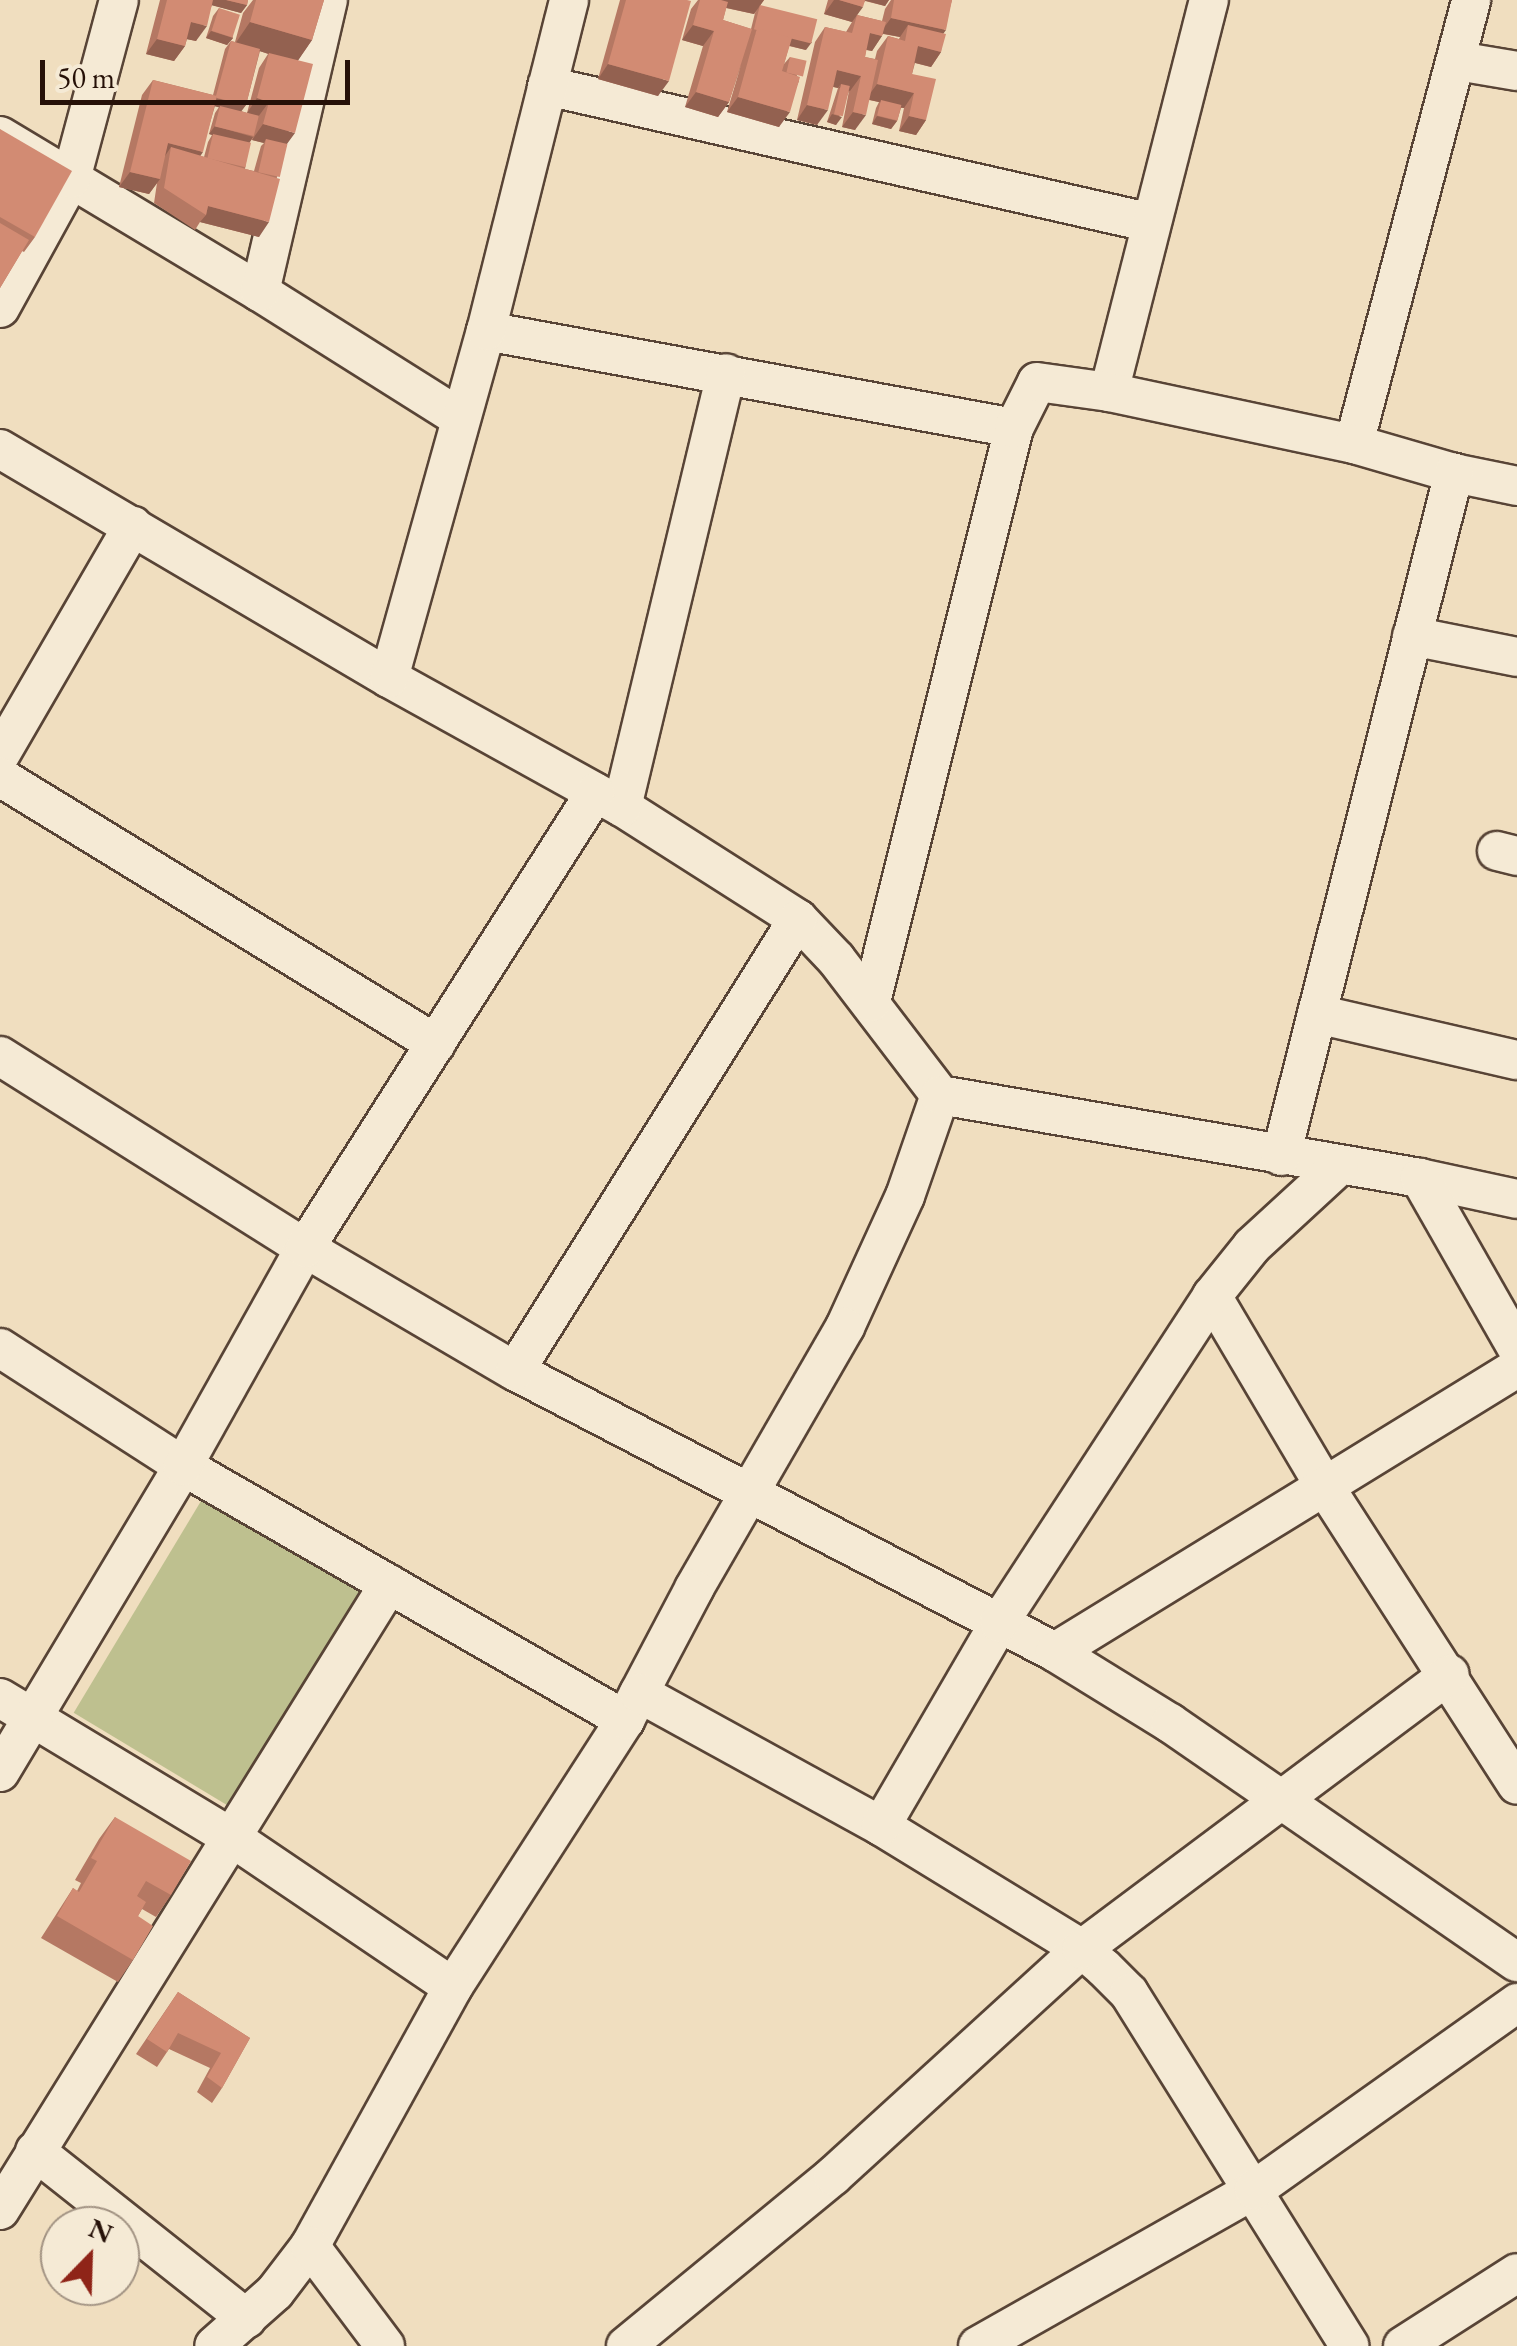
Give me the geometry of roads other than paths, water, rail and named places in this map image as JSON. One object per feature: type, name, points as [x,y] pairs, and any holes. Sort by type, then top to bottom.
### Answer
[{"type":"street","points":[[0,308],[71,179],[119,0]]},
{"type":"street","points":[[260,292],[328,0]]},
{"type":"street","points":[[388,678],[486,331],[569,0]]},
{"type":"street","points":[[1109,392],[1210,0]]},
{"type":"street","points":[[1354,444],[1471,0]]},
{"type":"street","points":[[1456,61],[1517,72]]},
{"type":"street","points":[[547,86],[1152,223]]},
{"type":"street","points":[[0,136],[460,418]]},
{"type":"street","points":[[486,331],[1014,428]]},
{"type":"street","points":[[0,1772],[183,1466],[305,1248],[436,1044],[608,800],[726,373]]},
{"type":"street","points":[[871,1002],[1014,428],[1037,382],[1109,392],[1354,444],[1454,474],[1517,486]]},
{"type":"street","points":[[0,449],[388,678],[608,800],[798,919],[871,1002],[940,1095],[1420,1178],[1517,1199]]},
{"type":"street","points":[[1281,1156],[1454,474]]},
{"type":"street","points":[[0,755],[134,526]]},
{"type":"street","points":[[1412,636],[1517,657]]},
{"type":"street","points":[[0,777],[436,1044]]},
{"type":"street","points":[[515,1371],[798,919]]},
{"type":"street","points":[[1318,1014],[1517,1060]]},
{"type":"street","points":[[0,1056],[305,1248],[515,1371],[1055,1652],[1281,1799],[1517,1962]]},
{"type":"street","points":[[214,2346],[247,2319],[310,2246],[453,1987],[632,1707],[845,1328],[905,1196],[940,1095]]},
{"type":"street","points":[[880,1826],[999,1623],[1212,1296],[1252,1246],[1338,1166]]},
{"type":"street","points":[[1420,1178],[1517,1348]]},
{"type":"street","points":[[1212,1296],[1325,1487],[1517,1785]]},
{"type":"street","points":[[0,1348],[183,1466],[389,1584],[880,1826],[1082,1949],[1129,1994],[1350,2346]]},
{"type":"street","points":[[1055,1652],[1517,1368]]},
{"type":"street","points":[[0,2210],[389,1584]]},
{"type":"street","points":[[626,2346],[833,2176],[1082,1949],[1449,1674]]},
{"type":"street","points":[[0,1698],[234,1839],[453,1987]]},
{"type":"street","points":[[978,2346],[1254,2190],[1517,2003]]},
{"type":"street","points":[[35,2151],[247,2319]]},
{"type":"street","points":[[310,2246],[385,2346]]},
{"type":"street","points":[[1403,2346],[1517,2273]]}]
